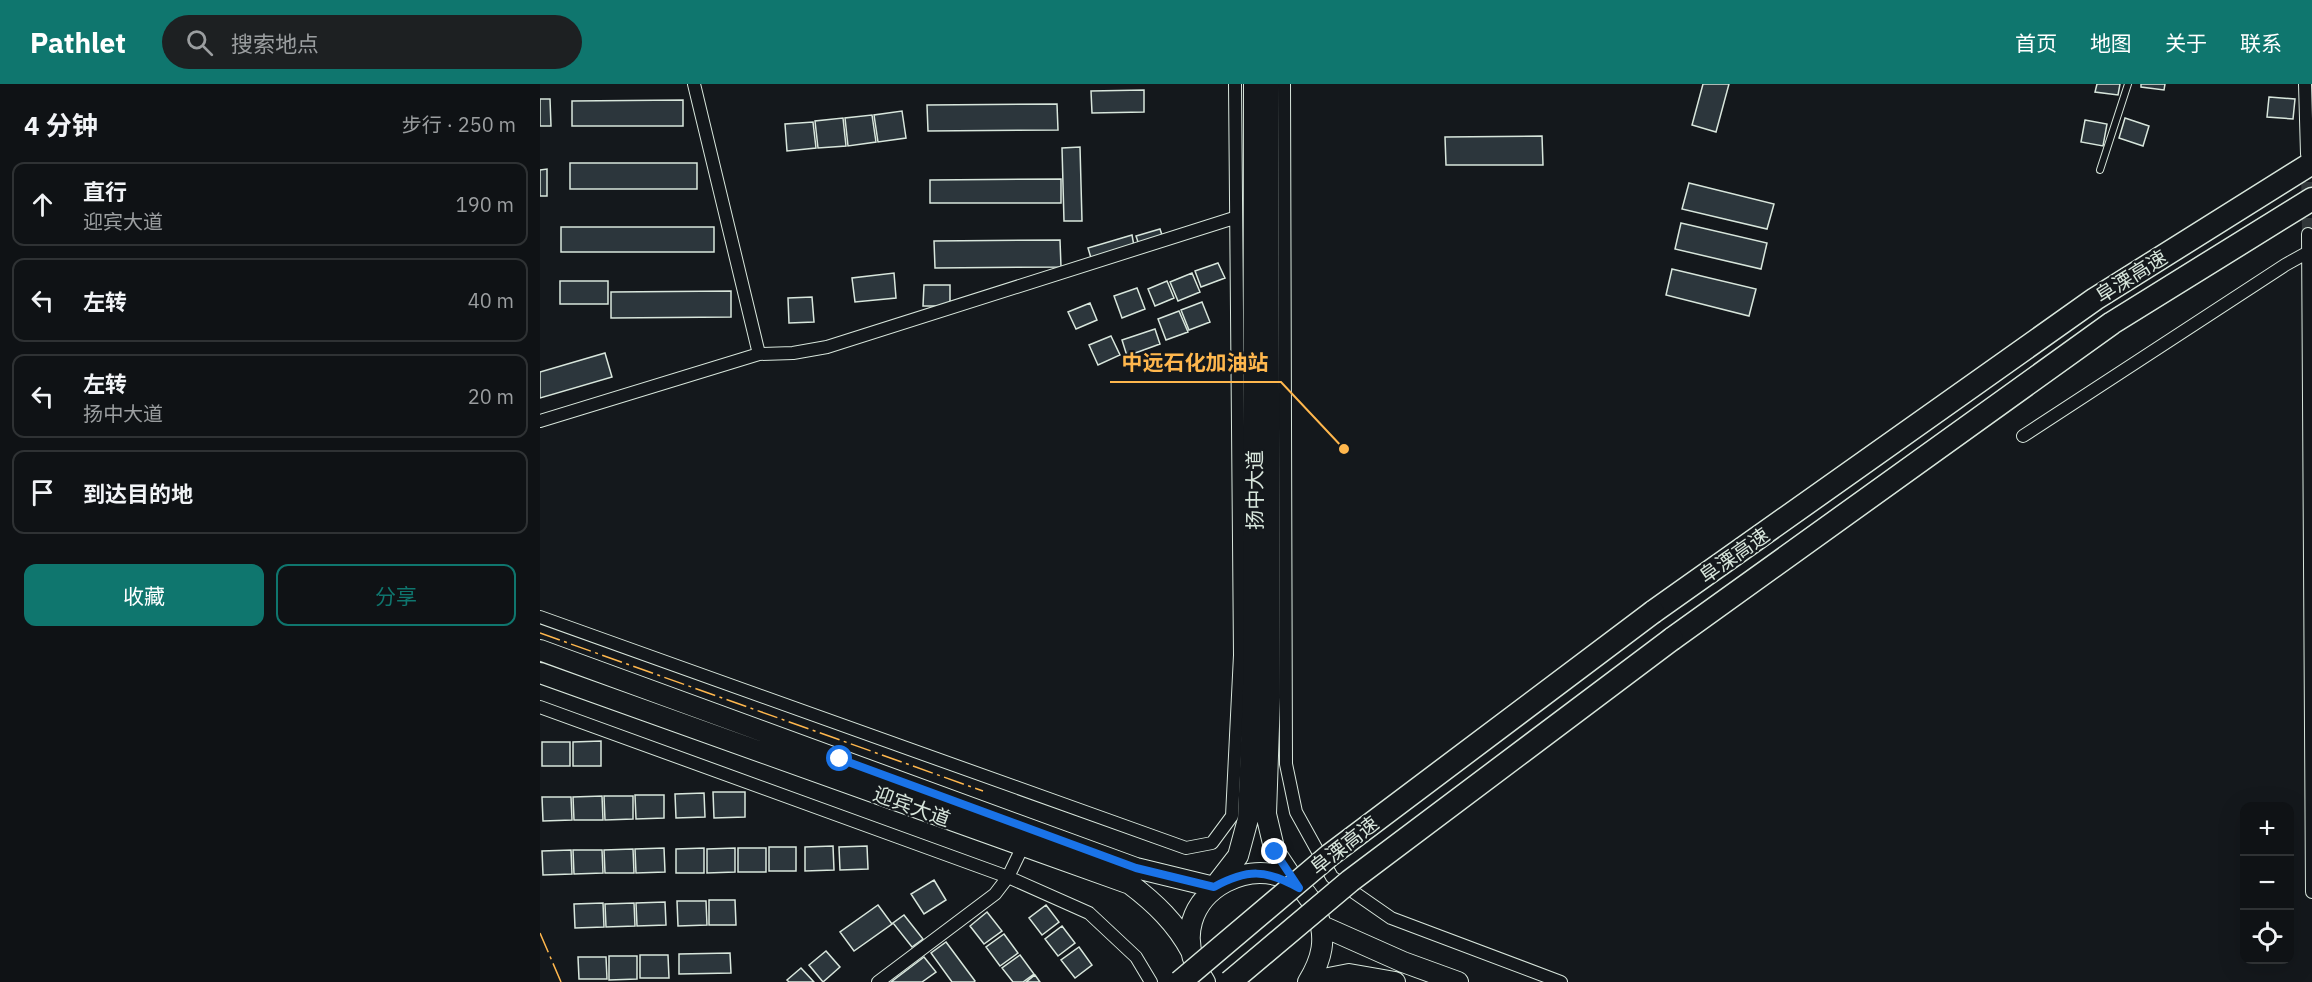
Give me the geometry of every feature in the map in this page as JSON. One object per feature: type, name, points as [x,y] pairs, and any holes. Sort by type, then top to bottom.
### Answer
[{"type":"highway","name":"阜溧高速","points":[[1180,982],[1330,855],[1653,612],[2095,299],[2309,159]]},
{"type":"highway","name":"阜溧高速","points":[[1230,982],[1350,880],[1672,639],[2112,323],[2312,199]]},
{"type":"main road","name":"扬中大道","points":[[1191,951],[1190,933],[1193,916],[1202,900],[1238,856],[1248,819],[1253,693],[1254,84]]},
{"type":"main road","name":"扬中大道","points":[[1268,84],[1270,697],[1266,814],[1275,852],[1299,888],[1314,905],[1322,926]]},
{"type":"main road","name":"迎宾大道","points":[[540,650],[1136,868],[1214,887]]},
{"type":"main road","name":"迎宾大道","points":[[540,673],[1130,884],[1155,903],[1181,933],[1191,951]]},
{"type":"main road","points":[[1214,887],[1234,876],[1257,873],[1279,877],[1299,888]]},
{"type":"main road","points":[[1308,982],[1318,966],[1323,949],[1322,926],[1403,962],[1458,982]]},
{"type":"main road","points":[[1191,951],[1196,969],[1205,982]]},
{"type":"main road","points":[[1308,982],[1349,974],[1395,982]]},
{"type":"street","points":[[694,84],[759,354]]},
{"type":"street","points":[[540,617],[1186,848],[1212,843],[1232,816],[1240,655],[1234,218],[1235,84]]},
{"type":"street","points":[[1284,84],[1286,764],[1296,812],[1332,877],[1391,918],[1561,982]]},
{"type":"street","points":[[2307,90],[2309,159]]},
{"type":"street","points":[[540,421],[759,354],[793,353],[827,347],[1234,218]]},
{"type":"street","points":[[2308,234],[2310,251],[2312,892]]},
{"type":"street","points":[[2023,436],[2310,251]]},
{"type":"street","points":[[540,707],[1008,877],[1089,913],[1136,957],[1151,982]]},
{"type":"street","points":[[878,982],[995,894],[1008,877],[1023,846]]},
{"type":"lane","points":[[2100,170],[2128,84]]},
{"type":"building","points":[[1703,84],[1729,84],[1716,132],[1692,125]]},
{"type":"building","points":[[2097,84],[2120,84],[2118,95],[2095,92]]},
{"type":"building","points":[[2141,84],[2165,84],[2164,90],[2141,87]]},
{"type":"building","points":[[1144,90],[1144,112],[1092,113],[1091,91]]},
{"type":"building","points":[[2269,97],[2295,99],[2293,119],[2267,117]]},
{"type":"building","points":[[540,99],[550,99],[551,126],[540,126]]},
{"type":"building","points":[[683,100],[683,126],[572,126],[572,101]]},
{"type":"building","points":[[1057,104],[1058,130],[928,131],[927,105]]},
{"type":"building","points":[[902,111],[906,138],[878,142],[874,115]]},
{"type":"building","points":[[872,115],[876,142],[848,146],[845,118]]},
{"type":"building","points":[[843,118],[846,146],[818,148],[815,121]]},
{"type":"building","points":[[2125,118],[2149,126],[2143,146],[2119,138]]},
{"type":"building","points":[[2085,120],[2107,124],[2103,146],[2081,142]]},
{"type":"building","points":[[813,122],[816,148],[787,151],[785,124]]},
{"type":"building","points":[[1542,136],[1543,165],[1446,165],[1445,137]]},
{"type":"building","points":[[1080,147],[1082,221],[1064,221],[1062,148]]},
{"type":"building","points":[[570,163],[697,163],[697,189],[570,189]]},
{"type":"building","points":[[547,169],[547,196],[540,196],[540,170]]},
{"type":"building","points":[[1061,179],[1061,203],[930,203],[930,180]]},
{"type":"building","points":[[1689,183],[1774,204],[1767,229],[1682,209]]},
{"type":"building","points":[[1681,223],[1767,243],[1761,269],[1675,249]]},
{"type":"building","points":[[561,227],[714,227],[714,252],[561,252]]},
{"type":"building","points":[[1160,229],[1163,238],[1139,245],[1136,236]]},
{"type":"building","points":[[1132,235],[1134,246],[1091,258],[1088,248]]},
{"type":"building","points":[[1060,240],[1061,267],[935,268],[934,241]]},
{"type":"building","points":[[1218,263],[1225,278],[1201,287],[1195,271]]},
{"type":"building","points":[[1672,269],[1756,289],[1749,316],[1666,295]]},
{"type":"building","points":[[894,273],[896,298],[855,302],[852,278]]},
{"type":"building","points":[[1192,273],[1200,292],[1178,301],[1170,282]]},
{"type":"building","points":[[560,281],[608,281],[608,304],[560,304]]},
{"type":"building","points":[[1167,281],[1174,298],[1155,306],[1148,289]]},
{"type":"building","points":[[924,285],[950,285],[950,306],[923,306]]},
{"type":"building","points":[[1137,288],[1145,309],[1122,318],[1114,296]]},
{"type":"building","points":[[731,291],[731,317],[611,318],[611,292]]},
{"type":"building","points":[[812,297],[814,322],[789,323],[788,298]]},
{"type":"building","points":[[1202,302],[1210,322],[1189,330],[1181,310]]},
{"type":"building","points":[[1090,303],[1097,320],[1076,329],[1068,312]]},
{"type":"building","points":[[1179,311],[1188,332],[1166,340],[1158,319]]},
{"type":"building","points":[[1155,329],[1160,344],[1127,356],[1122,340]]},
{"type":"building","points":[[1111,336],[1120,355],[1098,365],[1089,345]]},
{"type":"building","points":[[605,353],[612,377],[540,398],[540,372]]},
{"type":"building","points":[[601,741],[601,766],[573,766],[573,742]]},
{"type":"building","points":[[542,742],[570,742],[570,766],[542,766]]},
{"type":"building","points":[[713,792],[745,792],[745,817],[714,818]]},
{"type":"building","points":[[704,793],[705,817],[676,818],[675,794]]},
{"type":"building","points":[[635,795],[664,795],[664,818],[636,819]]},
{"type":"building","points":[[602,796],[603,820],[574,820],[573,797]]},
{"type":"building","points":[[604,796],[633,796],[633,819],[605,820]]},
{"type":"building","points":[[542,797],[571,797],[572,820],[543,821]]},
{"type":"building","points":[[833,846],[834,870],[805,871],[805,847]]},
{"type":"building","points":[[867,846],[868,869],[840,870],[839,847]]},
{"type":"building","points":[[769,847],[796,847],[796,871],[769,871]]},
{"type":"building","points":[[664,848],[665,872],[636,873],[635,849]]},
{"type":"building","points":[[704,848],[704,873],[676,873],[676,849]]},
{"type":"building","points":[[735,848],[735,872],[707,873],[707,849]]},
{"type":"building","points":[[738,848],[766,848],[766,872],[738,872]]},
{"type":"building","points":[[633,849],[634,873],[605,873],[604,850]]},
{"type":"building","points":[[571,850],[572,874],[543,875],[542,851]]},
{"type":"building","points":[[573,850],[602,850],[603,873],[574,874]]},
{"type":"building","points":[[934,880],[946,900],[924,914],[911,894]]},
{"type":"building","points":[[709,900],[735,900],[736,925],[709,925]]},
{"type":"building","points":[[677,901],[706,901],[707,925],[678,926]]},
{"type":"building","points":[[665,902],[666,925],[637,926],[636,903]]},
{"type":"building","points":[[603,903],[604,927],[575,928],[574,904]]},
{"type":"building","points":[[634,903],[635,926],[606,927],[605,904]]},
{"type":"building","points":[[878,905],[892,924],[854,951],[840,932]]},
{"type":"building","points":[[1046,905],[1059,922],[1042,935],[1029,918]]},
{"type":"building","points":[[987,912],[1002,931],[984,944],[970,926]]},
{"type":"building","points":[[904,915],[923,939],[912,947],[893,923]]},
{"type":"building","points":[[1062,926],[1075,943],[1058,956],[1045,939]]},
{"type":"building","points":[[1004,934],[1018,953],[1000,966],[986,947]]},
{"type":"building","points":[[946,942],[974,982],[952,982],[931,953]]},
{"type":"building","points":[[1079,947],[1092,965],[1075,978],[1061,960]]},
{"type":"building","points":[[826,951],[840,967],[823,982],[809,965]]},
{"type":"building","points":[[730,953],[731,973],[679,974],[679,954]]},
{"type":"building","points":[[640,955],[668,955],[669,978],[640,978]]},
{"type":"building","points":[[1020,955],[1034,974],[1023,982],[1013,982],[1002,968]]},
{"type":"building","points":[[609,956],[637,956],[637,979],[609,980]]},
{"type":"building","points":[[578,957],[606,957],[607,979],[579,979]]},
{"type":"building","points":[[924,957],[936,972],[922,982],[891,982]]},
{"type":"building","points":[[801,968],[814,982],[789,982],[787,980]]},
{"type":"building","points":[[1035,975],[1040,982],[1026,982]]},
{"type":"tunnel","points":[[2307,164],[2308,234]]},
{"type":"power","points":[[540,633],[983,791]]},
{"type":"power","points":[[540,933],[561,982]]},
{"type":"place","name":"中远石化加油站","points":[[1344,449]]},
{"type":"route","points":[[840,759],[1136,868],[1214,887],[1234,876],[1257,873],[1279,877],[1299,888],[1275,852]]}]
